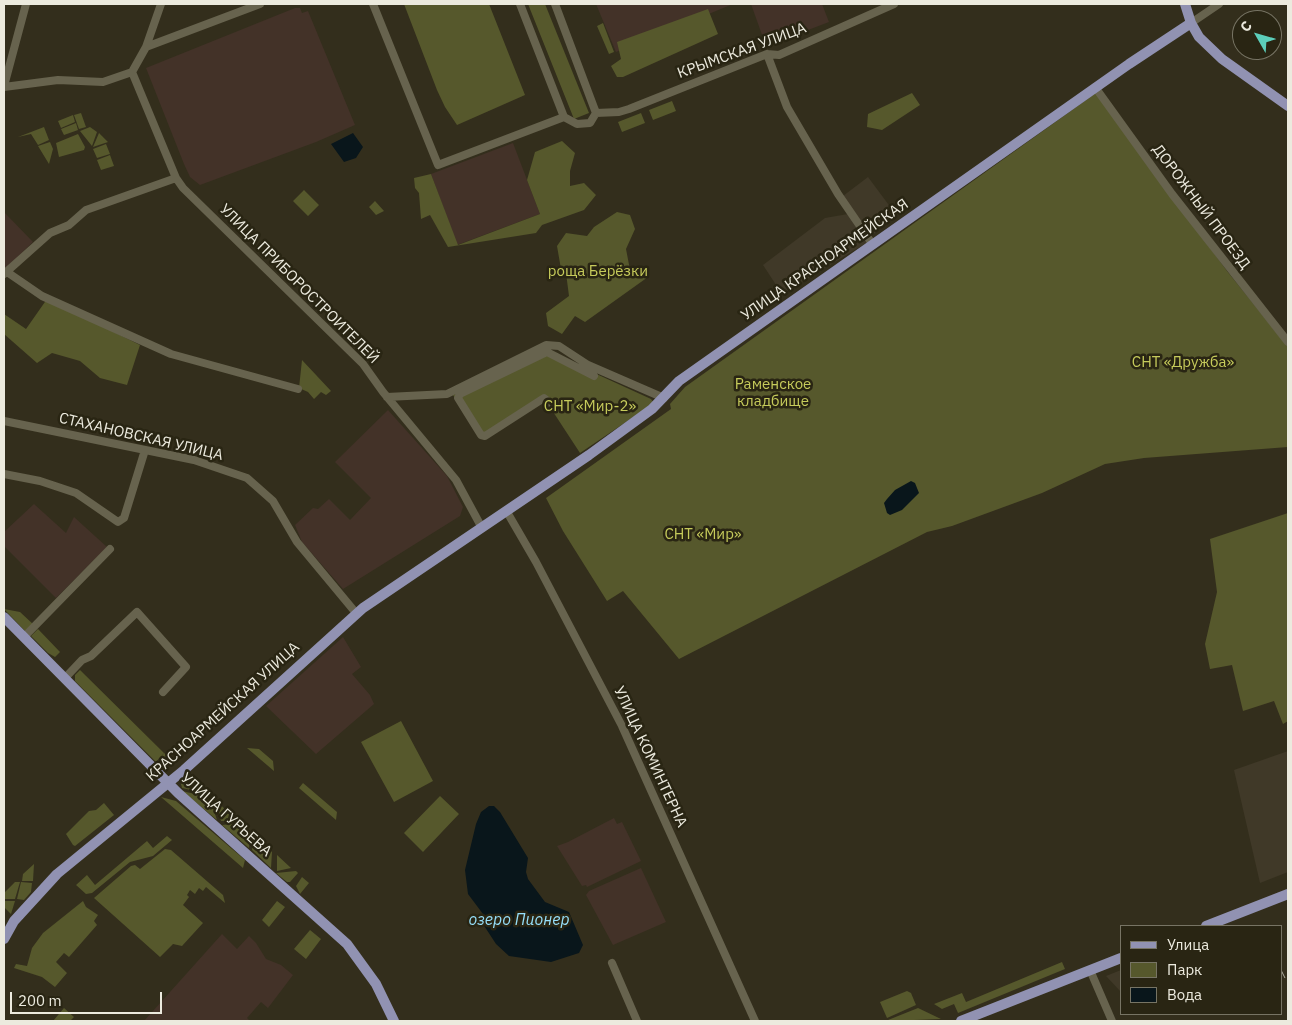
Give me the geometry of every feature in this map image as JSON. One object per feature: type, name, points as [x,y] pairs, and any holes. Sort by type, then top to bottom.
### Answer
[{"type":"main road","points":[[1185,4],[1191,23],[1199,37],[1222,58],[1288,106]]},
{"type":"main road","name":"УЛИЦА КРАСНОАРМЕЙСКАЯ","points":[[482,528],[602,446],[664,398],[688,375],[1096,87],[1191,23]]},
{"type":"main road","name":"КРАСНОАРМЕЙСКАЯ УЛИЦА","points":[[4,939],[14,921],[57,874],[168,784],[356,613],[482,528]]},
{"type":"main road","name":"УЛИЦА ГУРЬЕВА","points":[[4,617],[168,784],[347,944],[376,984],[394,1021]]},
{"type":"main road","points":[[1209,925],[1288,894]]},
{"type":"main road","points":[[961,1021],[1120,958]]},
{"type":"street","points":[[26,4],[4,86],[58,80],[103,82],[131,73],[146,47],[145,44],[160,4]]},
{"type":"street","points":[[146,47],[260,4]]},
{"type":"street","points":[[373,4],[438,165],[564,117]]},
{"type":"street","points":[[520,4],[564,117],[577,124],[590,123],[596,113],[555,4]]},
{"type":"street","name":"КРЫМСКАЯ УЛИЦА","points":[[596,113],[619,112],[629,109],[767,54],[779,55],[894,4]]},
{"type":"street","points":[[1191,23],[1219,4]]},
{"type":"street","points":[[767,54],[787,107],[838,194],[873,245]]},
{"type":"street","name":"УЛИЦА ПРИБОРОСТРОИТЕЛЕЙ","points":[[131,73],[176,178],[211,216],[362,364],[456,480],[482,528]]},
{"type":"street","name":"ДОРОЖНЫЙ ПРОЕЗД","points":[[1096,87],[1172,194],[1288,342]]},
{"type":"street","points":[[176,178],[86,210],[69,225],[50,233],[5,273],[42,296],[171,354],[298,389]]},
{"type":"street","points":[[387,397],[447,394],[546,345],[559,346],[588,365],[664,398]]},
{"type":"street","points":[[554,406],[544,398],[485,436],[481,435],[458,398],[460,394],[546,352],[594,376]]},
{"type":"street","name":"СТАХАНОВСКАЯ УЛИЦА","points":[[4,421],[145,450],[216,467],[247,478],[273,501],[297,542],[356,613]]},
{"type":"street","points":[[4,474],[40,481],[76,493],[118,522],[124,518],[145,450]]},
{"type":"street","name":"УЛИЦА КОМИНТЕРНА","points":[[507,512],[536,562],[622,726],[754,1021]]},
{"type":"street","points":[[24,637],[110,549]]},
{"type":"street","points":[[65,678],[82,660],[91,656],[137,612],[186,667],[163,692]]},
{"type":"street","points":[[612,963],[637,1021]]},
{"type":"street","points":[[1090,970],[1112,1021]]},
{"type":"shaded area","points":[[596,4],[733,4],[616,52]]},
{"type":"shaded area","points":[[751,4],[822,4],[829,22],[766,46]]},
{"type":"shaded area","points":[[295,8],[300,8],[302,13],[308,11],[355,125],[316,142],[200,185],[190,177],[184,164],[146,68]]},
{"type":"shaded area","points":[[513,143],[540,214],[457,245],[431,174]]},
{"type":"shaded area","points":[[868,177],[897,216],[871,236],[843,196]]},
{"type":"shaded area","points":[[4,212],[33,242],[4,270]]},
{"type":"shaded area","points":[[848,214],[868,242],[782,294],[763,265],[825,218]]},
{"type":"shaded area","points":[[388,410],[447,476],[463,507],[460,516],[343,589],[302,542],[295,525],[313,508],[318,509],[329,499],[350,520],[371,498],[335,462]]},
{"type":"shaded area","points":[[34,504],[66,533],[74,517],[107,547],[56,598],[4,546],[4,532]]},
{"type":"shaded area","points":[[343,637],[361,667],[352,674],[370,695],[374,704],[316,754],[266,706]]},
{"type":"shaded area","points":[[1288,751],[1288,872],[1260,883],[1234,770]]},
{"type":"shaded area","points":[[614,818],[617,824],[622,822],[641,861],[587,887],[586,885],[582,886],[557,846]]},
{"type":"shaded area","points":[[641,868],[666,922],[613,945],[586,895],[589,891]]},
{"type":"shaded area","points":[[222,934],[237,949],[249,936],[266,959],[281,965],[293,975],[268,1008],[261,1002],[247,1018],[250,1021],[144,1021]]},
{"type":"shaded area","points":[[1120,970],[1120,991],[1106,976]]},
{"type":"green space","points":[[404,4],[489,4],[525,95],[457,125],[437,90]]},
{"type":"green space","points":[[528,4],[545,4],[589,113],[574,119]]},
{"type":"green space","points":[[708,9],[718,34],[623,77],[617,77],[611,66],[621,59],[617,42]]},
{"type":"green space","points":[[603,23],[614,52],[609,54],[597,26]]},
{"type":"green space","points":[[912,93],[920,105],[882,130],[867,127],[868,114]]},
{"type":"green space","points":[[1096,93],[1227,271],[1288,347],[1288,447],[1144,458],[1105,464],[1042,493],[952,526],[927,532],[679,659],[623,591],[607,601],[563,531],[546,498],[671,409],[670,404],[685,387]]},
{"type":"green space","points":[[672,101],[676,111],[653,120],[649,110]]},
{"type":"green space","points":[[81,113],[86,127],[79,129],[74,115]]},
{"type":"green space","points":[[641,113],[645,123],[622,132],[618,122]]},
{"type":"green space","points":[[73,115],[75,122],[61,128],[58,121]]},
{"type":"green space","points":[[76,123],[78,130],[64,135],[61,129]]},
{"type":"green space","points":[[44,127],[49,140],[38,145],[31,134],[18,137]]},
{"type":"green space","points":[[90,127],[97,132],[92,146],[80,131]]},
{"type":"green space","points":[[99,133],[108,142],[93,147]]},
{"type":"green space","points":[[78,134],[85,147],[84,150],[59,157],[56,143]]},
{"type":"green space","name":"роща Берёзки","points":[[562,141],[575,153],[570,171],[570,186],[584,183],[596,195],[584,210],[542,225],[536,233],[448,247],[430,215],[421,219],[419,193],[415,188],[414,178],[431,174],[458,245],[540,214],[527,180],[535,152]]},
{"type":"green space","points":[[50,142],[53,149],[49,164],[38,146]]},
{"type":"green space","points":[[106,144],[110,154],[97,158],[93,149]]},
{"type":"green space","points":[[110,155],[114,166],[101,170],[97,160]]},
{"type":"green space","points":[[304,190],[319,205],[308,216],[293,201]]},
{"type":"green space","points":[[375,201],[384,211],[376,215],[369,207]]},
{"type":"green space","name":"роща Берёзки","points":[[617,212],[630,215],[635,229],[626,249],[631,275],[648,277],[585,322],[575,316],[562,334],[548,326],[546,313],[569,296],[566,273],[561,269],[557,246],[566,233],[587,236],[594,227]]},
{"type":"green space","points":[[47,299],[140,345],[127,385],[100,378],[80,361],[52,353],[37,363],[4,334],[4,314],[26,329]]},
{"type":"green space","name":"СНТ «Мир-2»","points":[[544,350],[651,399],[654,403],[580,453],[546,401],[480,438],[453,395]]},
{"type":"green space","points":[[302,360],[331,391],[326,395],[321,392],[314,399],[308,392],[299,388]]},
{"type":"green space","points":[[1288,513],[1288,721],[1283,724],[1274,701],[1243,711],[1232,665],[1210,669],[1205,644],[1217,592],[1210,539]]},
{"type":"green space","points":[[4,609],[20,612],[34,625],[26,632]]},
{"type":"green space","points":[[38,629],[60,652],[55,657],[48,653],[31,636]]},
{"type":"green space","points":[[80,670],[164,753],[156,762],[75,681],[75,675]]},
{"type":"green space","points":[[401,721],[433,781],[394,802],[361,742]]},
{"type":"green space","points":[[247,748],[259,749],[273,761],[274,771]]},
{"type":"green space","points":[[164,753],[173,761],[164,770],[157,763]]},
{"type":"green space","points":[[187,777],[195,785],[191,790],[182,788],[181,784]]},
{"type":"green space","points":[[303,783],[337,812],[336,820],[299,788]]},
{"type":"green space","points":[[182,791],[199,795],[205,800],[207,798],[210,799],[217,820]]},
{"type":"green space","points":[[440,796],[459,814],[423,852],[404,833]]},
{"type":"green space","points":[[161,797],[176,801],[245,860],[243,868]]},
{"type":"green space","points":[[214,799],[238,821],[221,821]]},
{"type":"green space","points":[[104,803],[114,815],[75,846],[73,845],[66,834],[89,811],[96,810]]},
{"type":"green space","points":[[241,823],[251,833],[249,848],[222,825]]},
{"type":"green space","points":[[254,835],[272,852],[271,868],[252,850]]},
{"type":"green space","points":[[167,836],[172,840],[153,856],[130,862],[92,893],[86,894],[76,885],[87,875],[95,885],[147,841],[153,848]]},
{"type":"green space","points":[[165,849],[171,850],[223,895],[225,903],[206,887],[203,891],[199,888],[195,894],[190,890],[187,895],[189,897],[183,905],[203,923],[182,946],[173,944],[160,957],[94,898],[131,866],[135,865],[140,869]]},
{"type":"green space","points":[[277,855],[291,868],[277,871]]},
{"type":"green space","points":[[34,864],[33,881],[22,881],[23,874]]},
{"type":"green space","points":[[296,871],[298,873],[290,882],[287,882],[276,873]]},
{"type":"green space","points":[[302,877],[309,883],[300,894],[296,886]]},
{"type":"green space","points":[[15,882],[20,882],[15,899],[4,899],[4,893]]},
{"type":"green space","points":[[21,882],[32,883],[31,892],[24,900],[17,899]]},
{"type":"green space","points":[[4,901],[15,901],[11,914],[4,907]]},
{"type":"green space","points":[[83,901],[86,907],[98,915],[94,921],[97,925],[69,957],[64,953],[56,962],[67,973],[55,987],[42,977],[14,968],[16,964],[27,966],[32,948],[43,933]]},
{"type":"green space","points":[[277,901],[285,907],[269,927],[262,920]]},
{"type":"green space","points":[[310,930],[321,939],[306,959],[294,949]]},
{"type":"green space","points":[[1062,962],[1065,969],[958,1013],[954,1004],[942,1009],[934,1004],[962,993],[966,1002]]},
{"type":"green space","points":[[907,991],[911,993],[916,1005],[887,1018],[880,1002]]},
{"type":"green space","points":[[64,1008],[74,1017],[70,1021],[53,1021]]},
{"type":"green space","points":[[918,1008],[941,1019],[888,1021],[888,1020]]},
{"type":"water","points":[[353,133],[363,147],[356,158],[344,162],[331,144]]},
{"type":"water","points":[[911,481],[915,483],[919,493],[902,510],[890,515],[887,513],[884,503],[887,499],[895,490]]},
{"type":"water","name":"озеро Пионер","points":[[489,806],[494,806],[500,812],[528,858],[526,872],[528,879],[545,902],[569,912],[583,945],[579,953],[551,962],[509,956],[496,944],[481,921],[483,914],[468,894],[465,870],[476,824],[481,812]]},
{"type":"railway","points":[[1282,972],[1288,984]]},
{"type":"park label","name":"СНТ «Дружба»","points":[[1183,363]]},
{"type":"park label","name":"Раменское кладбище","points":[[773,394]]},
{"type":"park label","name":"СНТ «Мир»","points":[[703,535]]}]
